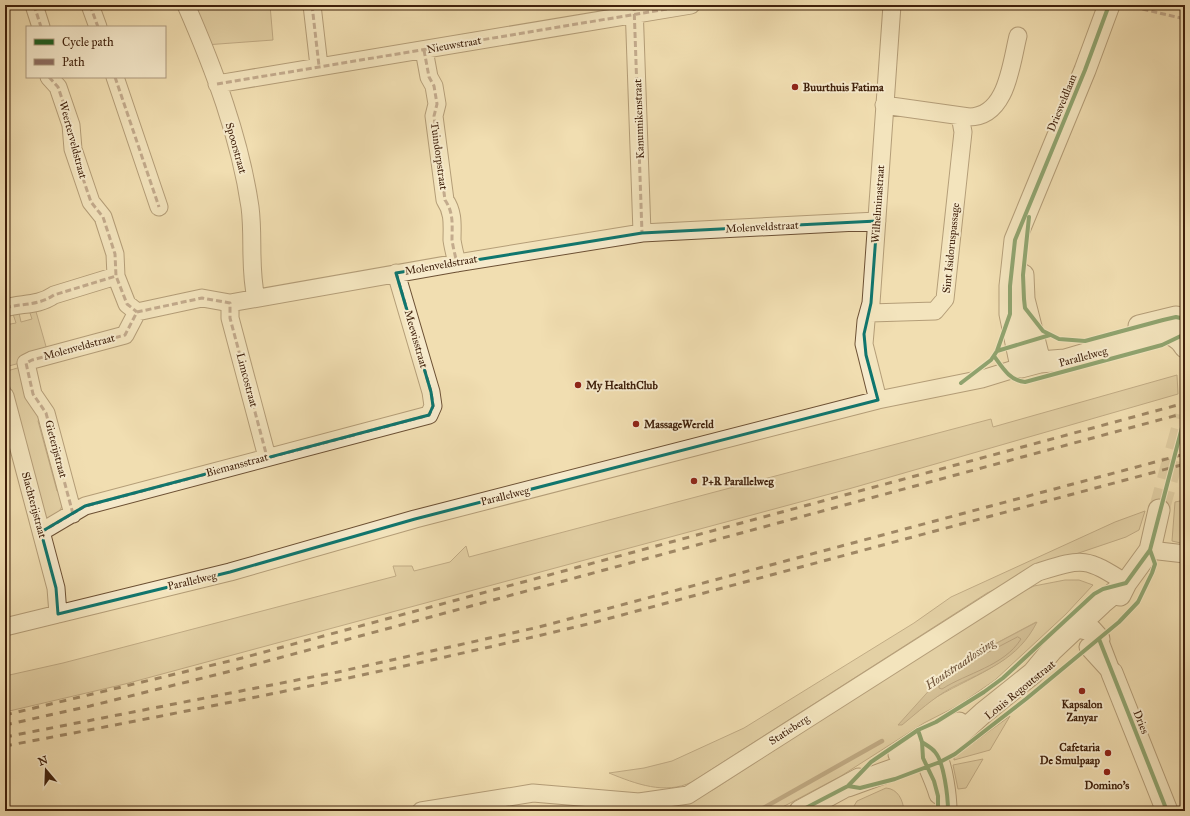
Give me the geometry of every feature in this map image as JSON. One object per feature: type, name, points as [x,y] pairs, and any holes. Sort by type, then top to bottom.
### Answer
[{"type":"street","points":[[34,5],[41,26]]},
{"type":"street","points":[[90,5],[98,26]]},
{"type":"street","name":"Spoorstraat","points":[[186,5],[208,55],[244,172],[250,208],[252,282],[256,298]]},
{"type":"street","points":[[312,5],[320,66]]},
{"type":"street","name":"Nieuwstraat","points":[[217,84],[424,50],[634,10],[691,5]]},
{"type":"street","name":"Wilhelminastraat","points":[[878,400],[864,344],[866,321],[870,313],[892,5]]},
{"type":"street","name":"Driesveldlaan","points":[[1031,365],[1010,314],[1010,286],[1016,240],[1109,5]]},
{"type":"street","name":"Kanunnikenstraat","points":[[634,10],[642,233]]},
{"type":"street","points":[[884,105],[976,117],[989,111],[999,102],[1018,36]]},
{"type":"street","name":"Tuindorpstraat","points":[[424,50],[429,77],[434,86],[437,104],[434,116],[445,200],[450,207],[454,230],[452,240],[457,262]]},
{"type":"street","name":"Weerterveldstraat","points":[[50,78],[58,87],[71,125],[73,149],[91,202],[104,217],[115,254],[116,276],[127,304],[137,312]]},
{"type":"street","points":[[115,78],[159,208]]},
{"type":"street","name":"Sint Isidoruspassage","points":[[870,313],[935,311],[945,299],[963,132],[960,116]]},
{"type":"street","name":"Molenveldstraat","points":[[26,363],[32,360],[125,335],[137,312],[202,298],[230,303],[457,262],[642,233],[877,221]]},
{"type":"street","name":"Meewisstraat","points":[[396,273],[431,392],[433,406]]},
{"type":"street","points":[[5,308],[36,303],[46,300],[54,295],[116,276]]},
{"type":"street","name":"Limcostraat","points":[[230,303],[230,318],[267,457]]},
{"type":"street","name":"Parallelweg","points":[[5,628],[230,572],[415,519],[878,400],[982,379],[1031,365],[1065,360],[1157,333],[1183,335]]},
{"type":"street","name":"Gieterijstraat","points":[[26,363],[33,394],[46,413],[73,514]]},
{"type":"street","name":"Slachterijstraat","points":[[5,396],[56,588],[58,614]]},
{"type":"street","name":"Biemansstraat","points":[[41,532],[85,506],[429,415],[433,406]]},
{"type":"street","name":"Louis Regoutstraat","points":[[800,811],[848,786],[884,763],[927,751],[946,729],[983,713],[1033,673],[1058,658],[1088,636],[1102,603],[1126,583],[1150,550],[1159,510]]},
{"type":"street","points":[[1150,550],[1185,554]]},
{"type":"street","name":"Statieberg","points":[[421,811],[533,793],[639,802],[688,795],[1038,572],[1074,562],[1090,562],[1126,583]]},
{"type":"street","name":"Dries","points":[[1088,636],[1112,673],[1167,811]]},
{"type":"street","points":[[927,751],[938,796],[938,811]]},
{"type":"street","points":[[927,751],[948,795],[948,811]]},
{"type":"highlighted area","points":[[877,221],[871,303],[864,334],[866,355],[878,400],[415,519],[230,572],[58,614],[56,588],[41,532],[85,506],[429,415],[433,406],[431,392],[396,273],[642,233]]},
{"type":"shaded area","points":[[188,5],[270,5],[273,40],[205,45]]},
{"type":"shaded area","points":[[35,308],[47,350],[19,357],[20,363],[5,367],[5,325],[16,323],[13,314],[19,313],[21,322],[32,319],[29,310]]},
{"type":"shaded area","points":[[21,367],[41,416],[38,421],[57,491],[62,494],[64,502],[57,516],[46,521],[11,390],[5,375],[7,371]]},
{"type":"shaded area","points":[[1177,375],[1178,394],[852,488],[125,684],[5,712],[5,676],[63,663],[396,576],[393,566],[412,566],[414,571],[450,562],[466,546],[469,557],[991,419],[993,427]]},
{"type":"shaded area","points":[[1185,500],[1185,544],[1172,541],[1175,502]]},
{"type":"shaded area","points":[[1145,511],[1139,530],[1126,537],[1061,559],[987,593],[692,782],[682,786],[661,788],[640,784],[609,773],[644,768],[672,761],[744,728],[914,623],[951,597],[1115,522]]},
{"type":"shaded area","points":[[1065,580],[1079,580],[1093,585],[1066,614],[995,680],[959,705],[924,723],[841,776],[775,811],[642,811],[692,801],[716,788],[1005,600],[1034,586]],"holes":[[[1036,622],[1027,637],[1004,660],[930,701],[961,662]]]},
{"type":"shaded area","points":[[1010,716],[990,750],[954,760],[954,757]]},
{"type":"shaded area","points":[[983,759],[966,788],[958,789],[953,765]]},
{"type":"shaded area","points":[[886,788],[894,790],[897,793],[904,811],[851,811],[857,801]]},
{"type":"water","points":[[1037,622],[1029,635],[1011,655],[989,669],[944,692],[902,725],[898,725],[934,685],[961,662]]},
{"type":"waterway","name":"Houtstraatlossing","points":[[758,811],[882,741]]},
{"type":"tunnel","points":[[1159,510],[1185,416]]},
{"type":"railway","points":[[5,715],[242,658],[1185,403]]},
{"type":"railway","points":[[5,725],[90,706],[227,672],[1185,413]]},
{"type":"railway","points":[[5,737],[338,672],[539,627],[1185,454]]},
{"type":"railway","points":[[5,746],[299,688],[446,657],[592,623],[1185,464]]},
{"type":"marked path","points":[[34,5],[41,26]]},
{"type":"marked path","points":[[90,5],[98,26]]},
{"type":"marked path","points":[[312,5],[319,66]]},
{"type":"marked path","points":[[634,5],[642,233]]},
{"type":"marked path","points":[[217,84],[691,5]]},
{"type":"marked path","points":[[1125,5],[1185,19]]},
{"type":"marked path","points":[[424,50],[429,77],[434,86],[437,104],[434,116],[445,200],[451,215],[452,240],[457,263]]},
{"type":"marked path","points":[[50,78],[58,87],[71,125],[73,149],[91,202],[103,217],[115,254],[116,276],[127,304],[137,312]]},
{"type":"marked path","points":[[115,78],[159,207]]},
{"type":"marked path","points":[[41,532],[85,506],[429,415],[433,406],[431,392],[396,273]]},
{"type":"marked path","points":[[5,308],[36,303],[48,299],[54,295],[116,276]]},
{"type":"marked path","points":[[73,514],[46,413],[33,394],[26,363],[32,360],[125,335],[137,312],[202,298],[230,303],[230,318],[267,457]]},
{"type":"cycle path","points":[[961,383],[991,360],[997,351],[1010,314],[1010,286],[1015,240],[1085,70],[1109,5]]},
{"type":"cycle path","points":[[1029,217],[1023,275],[1025,308],[1043,331],[1059,339],[1085,341],[1176,317],[1185,319]]},
{"type":"cycle path","points":[[994,356],[1003,369],[1011,376],[1025,382],[1162,345],[1185,334]]},
{"type":"cycle path","points":[[997,351],[1050,335]]},
{"type":"cycle path","points":[[800,811],[848,786],[871,762],[918,730],[936,722],[984,692],[1003,678],[1094,594],[1103,589],[1126,583],[1150,550],[1185,416]]},
{"type":"cycle path","points":[[848,786],[860,788],[895,779],[940,762],[955,754],[1026,699],[1119,622],[1138,602],[1155,564],[1150,550]]},
{"type":"cycle path","points":[[1099,639],[1167,811]]},
{"type":"cycle path","points":[[918,730],[922,742],[923,758],[934,781],[938,796],[938,811]]},
{"type":"cycle path","points":[[922,742],[934,751],[941,763],[948,811]]},
{"type":"place","name":"Buurthuis Fatima","points":[[795,87]]},
{"type":"place","name":"My HealthClub","points":[[578,385]]},
{"type":"place","name":"MassageWereld","points":[[636,424]]},
{"type":"place","name":"P+R Parallelweg","points":[[694,481]]},
{"type":"place","name":"Kapsalon Zanyar","points":[[1082,691]]},
{"type":"place","name":"Cafetaria De Smulpaap","points":[[1108,753]]},
{"type":"place","name":"Domino's","points":[[1107,772]]}]
